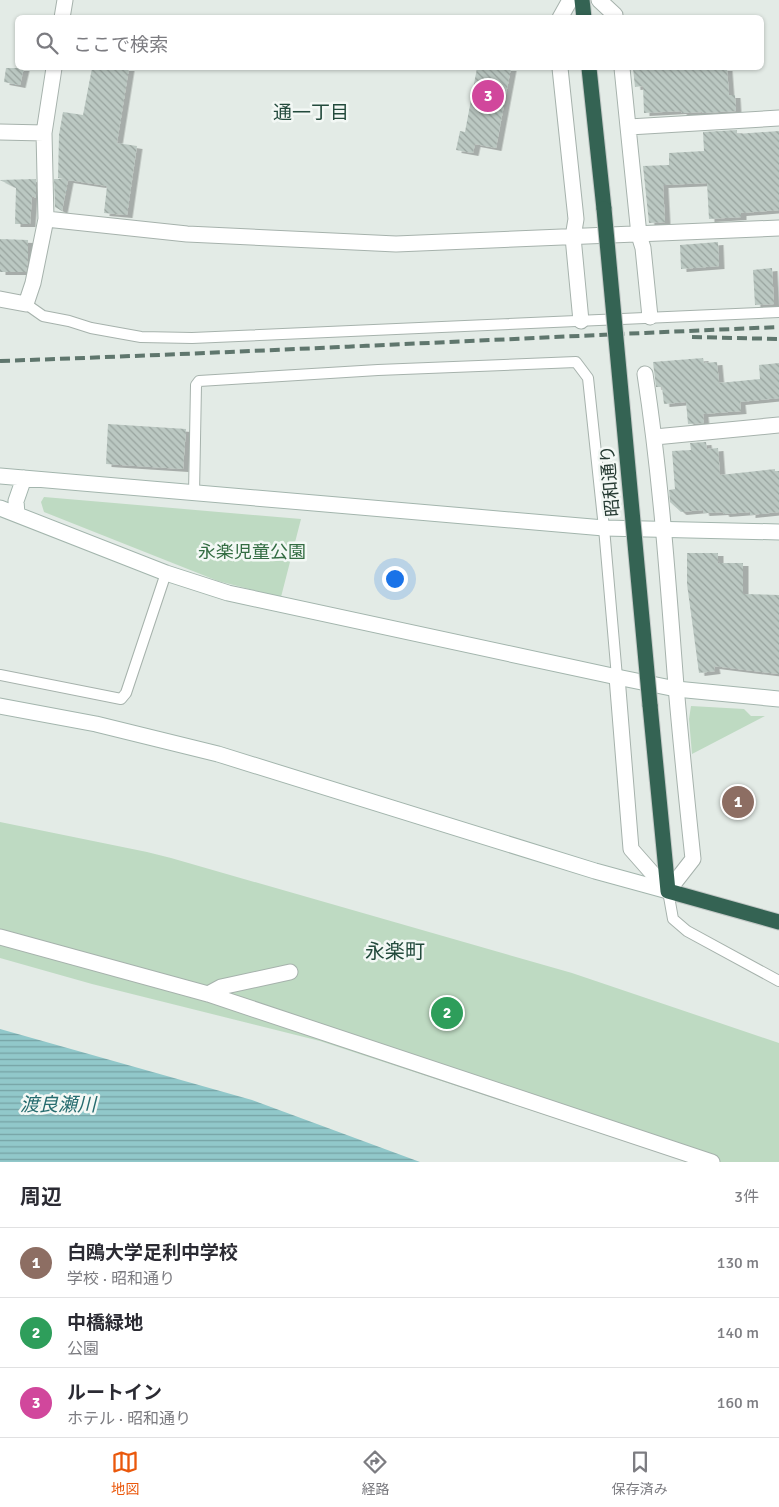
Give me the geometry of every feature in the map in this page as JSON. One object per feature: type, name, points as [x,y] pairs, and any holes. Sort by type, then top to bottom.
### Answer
[{"type":"highway","points":[[582,0],[584,15]]},
{"type":"highway","name":"昭和通り","points":[[589,70],[668,891]]},
{"type":"highway","points":[[668,891],[779,922]]},
{"type":"street","points":[[62,15],[64,0]]},
{"type":"street","points":[[562,15],[570,0]]},
{"type":"street","points":[[599,0],[615,15]]},
{"type":"street","points":[[0,299],[26,304],[33,283],[46,219],[44,134],[54,70]]},
{"type":"street","points":[[560,70],[576,219],[573,237],[581,321]]},
{"type":"street","points":[[622,70],[639,235],[643,248],[650,317]]},
{"type":"street","points":[[629,127],[779,118]]},
{"type":"street","points":[[0,132],[44,134]]},
{"type":"street","points":[[46,219],[188,234],[396,244],[779,228]]},
{"type":"street","points":[[645,374],[655,437],[676,688],[693,859],[668,891]]},
{"type":"street","points":[[655,437],[779,425]]},
{"type":"street","points":[[0,476],[604,528],[779,532]]},
{"type":"street","points":[[17,514],[16,501],[24,478]]},
{"type":"street","points":[[0,508],[166,573],[228,593],[617,677],[676,688],[779,699]]},
{"type":"street","points":[[617,677],[631,849],[668,891]]},
{"type":"street","points":[[0,706],[96,724],[218,754],[595,871],[668,891]]},
{"type":"street","points":[[0,937],[208,994],[712,1162]]},
{"type":"street","points":[[208,994],[221,987],[290,972]]},
{"type":"lane","points":[[26,304],[43,316],[91,328],[150,338],[192,338],[779,312]]},
{"type":"lane","points":[[194,494],[196,385],[198,381],[378,370],[576,362],[588,378],[617,677]]},
{"type":"lane","points":[[0,675],[121,699],[126,693],[166,573]]},
{"type":"lane","points":[[668,891],[673,919],[686,931],[779,981]]},
{"type":"green space","name":"永楽児童公園","points":[[44,497],[301,519],[281,597],[218,581],[44,512],[41,502]]},
{"type":"green space","points":[[691,706],[744,709],[751,716],[765,716],[692,754],[689,719]]},
{"type":"green space","points":[[0,822],[171,858],[572,973],[779,1043],[779,1162],[688,1162],[320,1041],[92,984],[0,958]]},
{"type":"water","name":"渡良瀬川","points":[[0,1029],[252,1100],[420,1162],[0,1162]]},
{"type":"building","points":[[6,68],[24,70],[20,85],[4,82]]},
{"type":"building","points":[[92,70],[129,70],[117,143],[137,146],[127,215],[104,213],[107,186],[68,180],[62,211],[55,207],[54,179],[63,179],[58,178],[59,135],[63,112],[83,115]]},
{"type":"building","points":[[477,70],[511,70],[496,148],[475,144],[473,153],[456,150],[460,131],[465,132]]},
{"type":"building","points":[[633,70],[727,70],[729,95],[735,95],[736,111],[644,113],[643,86],[635,87]]},
{"type":"building","points":[[737,130],[737,134],[779,131],[779,210],[741,213],[741,217],[709,219],[707,183],[663,185],[665,222],[649,223],[643,166],[669,165],[669,153],[704,151],[703,132]]},
{"type":"building","points":[[36,179],[36,198],[32,196],[30,224],[15,224],[16,188],[0,180]]},
{"type":"building","points":[[0,239],[28,240],[26,272],[0,272]]},
{"type":"building","points":[[718,242],[719,266],[681,269],[680,245]]},
{"type":"building","points":[[772,268],[774,304],[755,305],[753,270]]},
{"type":"building","points":[[703,358],[704,363],[717,362],[719,383],[760,379],[759,365],[779,363],[779,398],[740,402],[741,411],[703,414],[704,423],[688,424],[686,402],[664,404],[662,387],[656,387],[653,362]]},
{"type":"building","points":[[108,424],[186,429],[183,469],[106,464]]},
{"type":"building","points":[[706,442],[707,449],[718,448],[720,475],[775,469],[775,471],[779,471],[779,512],[750,515],[750,512],[724,514],[723,512],[704,513],[703,510],[681,512],[670,502],[669,490],[675,489],[672,451],[691,450],[690,443]]},
{"type":"building","points":[[687,553],[718,553],[718,563],[743,563],[743,594],[779,595],[779,674],[714,666],[715,671],[699,673],[687,584]]},
{"type":"railway","points":[[0,361],[779,327]]},
{"type":"railway","points":[[692,337],[779,339]]},
{"type":"place","name":"ルートイン","points":[[488,96]]},
{"type":"place","name":"白鴎大学足利中学校","points":[[738,802]]},
{"type":"place","name":"中橋緑地","points":[[447,1013]]},
{"type":"district","name":"通一丁目","points":[[311,113]]},
{"type":"district","name":"永楽町","points":[[395,951]]}]
